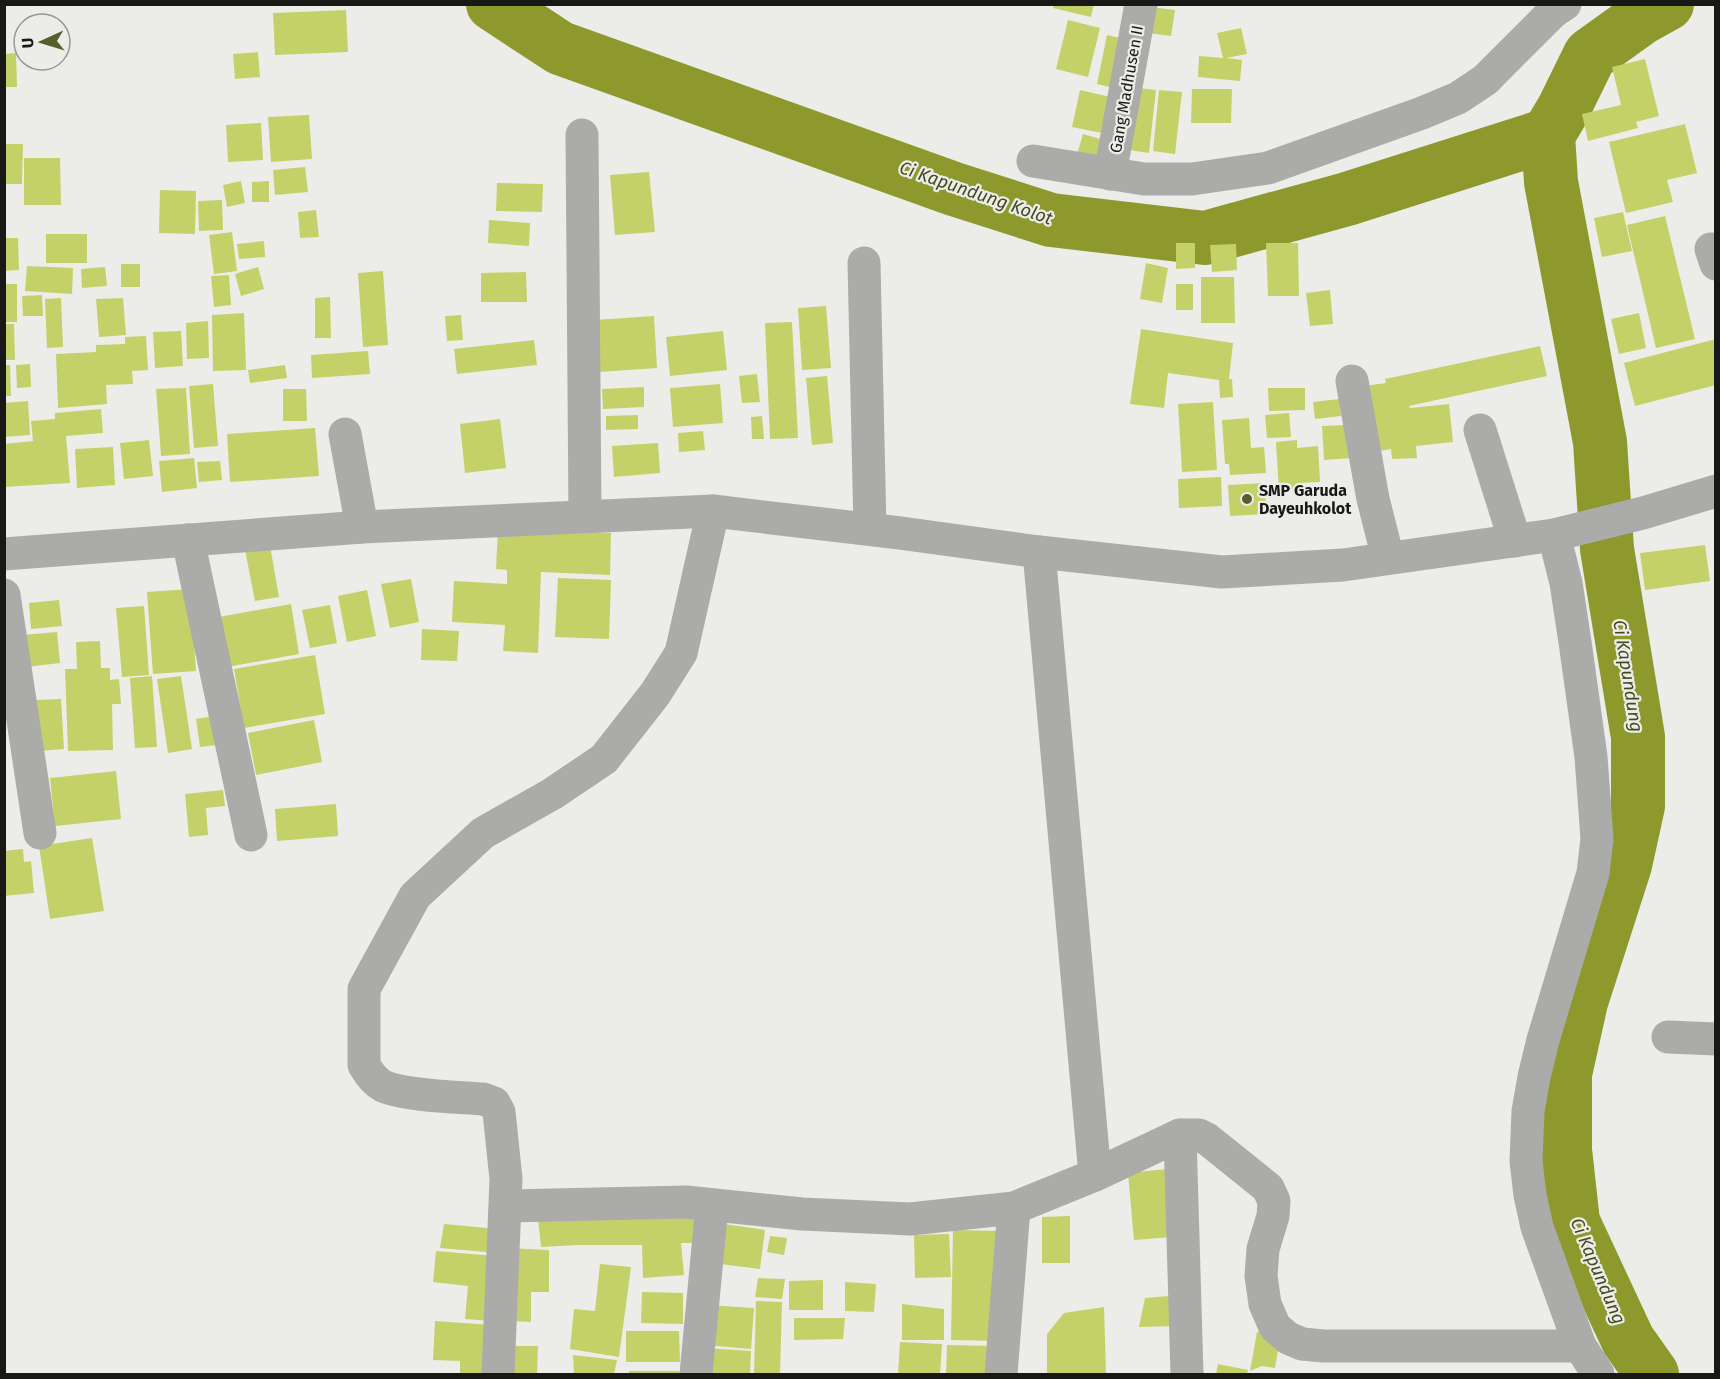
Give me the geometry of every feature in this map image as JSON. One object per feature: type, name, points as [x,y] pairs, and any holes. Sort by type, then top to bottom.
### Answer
[{"type":"street","name":"Gang Madhusen II","points":[[1110,174],[1141,4]]},
{"type":"street","points":[[1033,161],[1144,179],[1192,179],[1268,168],[1458,98],[1485,80],[1555,7]]},
{"type":"street","points":[[582,135],[585,515]]},
{"type":"street","points":[[864,263],[870,529]]},
{"type":"street","points":[[1352,381],[1373,499],[1388,558]]},
{"type":"street","points":[[1480,430],[1515,541]]},
{"type":"street","points":[[345,434],[362,527]]},
{"type":"street","points":[[4,554],[362,527],[585,515],[713,511],[1039,552],[1222,572],[1343,565],[1515,541],[1565,532],[1643,513],[1716,491]]},
{"type":"street","points":[[498,1374],[506,1206],[506,1179],[499,1112],[494,1103],[483,1099],[405,1091],[382,1085],[369,1074],[364,1065],[364,989],[415,896],[483,832],[552,794],[604,759],[655,694],[681,653],[713,511]]},
{"type":"street","points":[[1565,532],[1566,583],[1591,757],[1597,839],[1593,873],[1534,1077],[1528,1111],[1526,1161],[1537,1227],[1580,1346],[1598,1374]]},
{"type":"street","points":[[188,540],[251,835]]},
{"type":"street","points":[[1039,552],[1095,1176]]},
{"type":"street","points":[[4,595],[40,833]]},
{"type":"street","points":[[1668,1037],[1716,1039]]},
{"type":"street","points":[[506,1206],[686,1202],[802,1214],[910,1219],[1014,1208],[1095,1176],[1180,1135],[1199,1135],[1268,1188],[1274,1201],[1273,1216],[1263,1249],[1261,1276],[1265,1304],[1275,1327],[1288,1338],[1302,1344],[1324,1346],[1580,1346]]},
{"type":"street","points":[[1180,1135],[1187,1374]]},
{"type":"street","points":[[696,1374],[712,1205]]},
{"type":"street","points":[[1001,1374],[1014,1208]]},
{"type":"building","points":[[1054,4],[1094,4],[1091,17],[1053,8]]},
{"type":"building","points":[[1144,6],[1175,10],[1171,36],[1140,32]]},
{"type":"building","points":[[346,10],[348,52],[275,55],[273,13]]},
{"type":"building","points":[[1068,20],[1100,28],[1088,77],[1056,69]]},
{"type":"building","points":[[1241,28],[1247,54],[1226,58],[1242,60],[1240,81],[1198,77],[1199,56],[1223,58],[1217,33]]},
{"type":"building","points":[[1107,35],[1133,41],[1122,90],[1097,84]]},
{"type":"building","points":[[258,52],[260,77],[235,79],[233,54]]},
{"type":"building","points":[[12,53],[12,72],[17,72],[17,87],[4,87],[4,54]]},
{"type":"building","points":[[1645,59],[1659,116],[1636,122],[1638,128],[1588,141],[1582,114],[1621,105],[1612,67]]},
{"type":"building","points":[[1129,87],[1156,90],[1149,153],[1122,149]]},
{"type":"building","points":[[1192,89],[1232,89],[1231,123],[1191,123]]},
{"type":"building","points":[[1080,90],[1115,98],[1107,134],[1072,127]]},
{"type":"building","points":[[1159,90],[1182,92],[1175,154],[1153,151]]},
{"type":"building","points":[[309,115],[312,159],[271,162],[268,117]]},
{"type":"building","points":[[261,123],[263,160],[228,162],[226,125]]},
{"type":"building","points":[[1685,124],[1697,173],[1667,180],[1673,202],[1626,213],[1609,142]]},
{"type":"building","points":[[1083,134],[1107,141],[1102,161],[1077,154]]},
{"type":"building","points":[[4,144],[23,144],[22,184],[4,184]]},
{"type":"building","points":[[24,158],[60,158],[61,205],[24,205]]},
{"type":"building","points":[[305,167],[308,192],[275,195],[273,170]]},
{"type":"building","points":[[649,172],[655,232],[615,235],[610,175]]},
{"type":"building","points":[[241,181],[245,203],[227,207],[223,185]]},
{"type":"building","points":[[269,181],[269,202],[252,202],[252,182]]},
{"type":"building","points":[[497,183],[543,184],[542,212],[496,211]]},
{"type":"building","points":[[160,190],[196,191],[195,234],[159,233]]},
{"type":"building","points":[[222,200],[223,230],[199,231],[198,201]]},
{"type":"building","points":[[316,210],[319,237],[300,238],[298,212]]},
{"type":"building","points":[[1623,212],[1632,251],[1602,257],[1594,218]]},
{"type":"building","points":[[1665,216],[1695,339],[1656,348],[1627,225]]},
{"type":"building","points":[[489,220],[530,223],[529,246],[488,243]]},
{"type":"building","points":[[232,232],[237,271],[214,274],[209,235]]},
{"type":"building","points":[[46,234],[87,234],[87,263],[46,263]]},
{"type":"building","points":[[4,238],[18,238],[19,270],[4,271]]},
{"type":"building","points":[[264,241],[265,257],[239,259],[237,244]]},
{"type":"building","points":[[1176,243],[1195,243],[1195,268],[1176,269]]},
{"type":"building","points":[[1266,243],[1298,243],[1299,296],[1268,296]]},
{"type":"building","points":[[1236,244],[1237,270],[1212,272],[1210,245]]},
{"type":"building","points":[[1146,263],[1168,268],[1162,303],[1140,299]]},
{"type":"building","points":[[121,264],[140,264],[140,287],[121,287]]},
{"type":"building","points":[[27,266],[73,268],[72,294],[25,291]]},
{"type":"building","points":[[105,267],[107,286],[82,288],[81,269]]},
{"type":"building","points":[[258,267],[264,289],[241,296],[235,274]]},
{"type":"building","points":[[383,271],[388,345],[363,347],[358,273]]},
{"type":"building","points":[[526,272],[527,302],[481,302],[481,273]]},
{"type":"building","points":[[229,275],[231,305],[214,307],[211,276]]},
{"type":"building","points":[[1201,277],[1234,277],[1235,323],[1201,323]]},
{"type":"building","points":[[4,284],[17,284],[17,322],[4,322]]},
{"type":"building","points":[[1176,284],[1193,284],[1193,310],[1176,310]]},
{"type":"building","points":[[1330,290],[1333,324],[1310,326],[1306,293]]},
{"type":"building","points":[[42,295],[43,316],[23,316],[22,296]]},
{"type":"building","points":[[330,297],[331,338],[315,338],[315,298]]},
{"type":"building","points":[[61,298],[63,347],[47,348],[45,299]]},
{"type":"building","points":[[123,298],[126,335],[99,337],[96,299]]},
{"type":"building","points":[[826,306],[831,368],[802,370],[798,308]]},
{"type":"building","points":[[244,313],[246,370],[213,371],[212,315]]},
{"type":"building","points":[[1639,313],[1646,348],[1619,354],[1611,319]]},
{"type":"building","points":[[461,315],[463,340],[447,341],[445,316]]},
{"type":"building","points":[[654,316],[657,368],[599,372],[595,320]]},
{"type":"building","points":[[208,321],[209,358],[187,359],[186,323]]},
{"type":"building","points":[[792,322],[798,438],[770,439],[765,323]]},
{"type":"building","points":[[4,324],[14,324],[15,360],[4,360]]},
{"type":"building","points":[[1141,329],[1233,343],[1229,379],[1232,379],[1233,397],[1220,398],[1219,380],[1168,373],[1164,408],[1130,404]]},
{"type":"building","points":[[181,331],[183,366],[155,368],[153,332]]},
{"type":"building","points":[[723,331],[727,370],[670,376],[666,337]]},
{"type":"building","points":[[146,336],[148,370],[132,371],[133,384],[106,385],[107,404],[58,408],[56,354],[96,352],[96,345],[125,344],[125,337]]},
{"type":"building","points":[[1716,339],[1716,385],[1635,406],[1624,363]]},
{"type":"building","points":[[534,340],[537,365],[457,374],[454,349]]},
{"type":"building","points":[[1540,346],[1547,376],[1409,406],[1410,408],[1449,404],[1453,442],[1416,446],[1417,458],[1392,459],[1391,449],[1373,452],[1364,386],[1386,383],[1385,379]]},
{"type":"building","points":[[368,351],[370,374],[312,378],[311,355]]},
{"type":"building","points":[[30,364],[31,387],[17,388],[16,365]]},
{"type":"building","points":[[4,365],[10,365],[11,396],[4,396]]},
{"type":"building","points":[[285,365],[287,378],[250,383],[248,370]]},
{"type":"building","points":[[757,374],[760,402],[742,403],[739,376]]},
{"type":"building","points":[[827,376],[833,443],[812,445],[806,378]]},
{"type":"building","points":[[213,384],[218,446],[194,448],[189,386]]},
{"type":"building","points":[[720,384],[723,423],[673,427],[670,388]]},
{"type":"building","points":[[644,387],[644,407],[603,409],[602,389]]},
{"type":"building","points":[[186,388],[190,454],[161,456],[156,389]]},
{"type":"building","points":[[1268,388],[1305,388],[1305,410],[1269,411]]},
{"type":"building","points":[[283,389],[306,389],[307,421],[283,421]]},
{"type":"building","points":[[1339,399],[1341,416],[1315,419],[1313,402]]},
{"type":"building","points":[[28,401],[30,435],[4,437],[4,403]]},
{"type":"building","points":[[1213,402],[1217,470],[1182,472],[1178,404]]},
{"type":"building","points":[[101,409],[103,433],[66,436],[70,483],[4,487],[4,444],[33,441],[31,421],[55,419],[55,413]]},
{"type":"building","points":[[1289,413],[1291,437],[1267,438],[1265,415]]},
{"type":"building","points":[[638,415],[638,429],[606,430],[606,416]]},
{"type":"building","points":[[762,416],[764,439],[752,439],[751,417]]},
{"type":"building","points":[[1249,418],[1251,448],[1264,447],[1266,473],[1230,475],[1229,464],[1225,464],[1222,420]]},
{"type":"building","points":[[500,419],[506,468],[465,473],[460,424]]},
{"type":"building","points":[[1350,425],[1352,458],[1324,460],[1322,426]]},
{"type":"building","points":[[315,428],[319,476],[230,482],[227,434]]},
{"type":"building","points":[[703,431],[705,450],[679,452],[678,433]]},
{"type":"building","points":[[149,440],[153,476],[124,479],[120,443]]},
{"type":"building","points":[[1297,440],[1297,448],[1318,446],[1320,482],[1299,483],[1300,489],[1279,490],[1276,442]]},
{"type":"building","points":[[658,443],[660,473],[614,477],[612,446]]},
{"type":"building","points":[[113,447],[115,485],[77,488],[75,449]]},
{"type":"building","points":[[194,458],[197,488],[162,492],[159,461]]},
{"type":"building","points":[[220,461],[222,480],[199,482],[197,462]]},
{"type":"building","points":[[1221,477],[1222,506],[1179,508],[1178,479]]},
{"type":"building","name":"SMP Garuda Dayeuhkolot","points":[[1265,483],[1266,514],[1230,516],[1228,485]]},
{"type":"building","points":[[498,527],[611,533],[610,575],[541,572],[538,653],[503,651],[505,625],[452,622],[454,581],[507,584],[507,570],[496,569]]},
{"type":"building","points":[[269,540],[279,597],[255,601],[244,545]]},
{"type":"building","points":[[1705,545],[1710,581],[1645,590],[1640,553]]},
{"type":"building","points":[[558,578],[611,580],[609,639],[555,637]]},
{"type":"building","points":[[411,579],[419,622],[390,628],[381,584]]},
{"type":"building","points":[[190,589],[196,671],[153,674],[147,592]]},
{"type":"building","points":[[367,590],[376,636],[347,642],[338,596]]},
{"type":"building","points":[[59,600],[62,626],[31,629],[29,603]]},
{"type":"building","points":[[291,604],[299,654],[222,668],[213,618]]},
{"type":"building","points":[[330,605],[337,643],[310,648],[302,610]]},
{"type":"building","points":[[144,606],[149,675],[122,677],[116,608]]},
{"type":"building","points":[[422,629],[459,631],[457,661],[421,660]]},
{"type":"building","points":[[57,632],[60,663],[26,667],[22,635]]},
{"type":"building","points":[[100,641],[101,668],[110,668],[110,680],[119,679],[121,704],[112,704],[113,750],[68,751],[65,669],[77,669],[76,642]]},
{"type":"building","points":[[315,655],[325,714],[244,728],[234,669]]},
{"type":"building","points":[[152,676],[157,747],[135,748],[130,678]]},
{"type":"building","points":[[181,676],[192,749],[168,753],[157,679]]},
{"type":"building","points":[[61,699],[64,749],[39,751],[36,700]]},
{"type":"building","points":[[220,715],[224,744],[200,747],[196,719]]},
{"type":"building","points":[[314,720],[322,762],[256,775],[248,733]]},
{"type":"building","points":[[116,771],[121,819],[55,826],[50,778]]},
{"type":"building","points":[[223,790],[225,806],[206,808],[208,835],[189,837],[185,794]]},
{"type":"building","points":[[336,804],[338,836],[277,841],[275,809]]},
{"type":"building","points":[[92,838],[104,911],[50,919],[39,846]]},
{"type":"building","points":[[23,849],[24,862],[31,861],[34,893],[4,896],[4,851]]},
{"type":"building","points":[[1167,1169],[1172,1237],[1134,1240],[1128,1173]]},
{"type":"building","points":[[694,1209],[695,1243],[681,1243],[684,1275],[643,1278],[642,1245],[541,1247],[537,1210]]},
{"type":"building","points":[[1070,1216],[1070,1263],[1042,1263],[1042,1217]]},
{"type":"building","points":[[717,1223],[765,1230],[760,1269],[712,1263]]},
{"type":"building","points":[[444,1224],[498,1229],[497,1253],[440,1248]]},
{"type":"building","points":[[953,1230],[1000,1231],[998,1341],[951,1340]]},
{"type":"building","points":[[949,1234],[951,1277],[915,1278],[914,1235]]},
{"type":"building","points":[[770,1236],[787,1238],[784,1255],[767,1252]]},
{"type":"building","points":[[507,1248],[549,1250],[549,1292],[531,1292],[531,1322],[506,1321]]},
{"type":"building","points":[[436,1251],[496,1256],[491,1321],[465,1319],[468,1286],[433,1282]]},
{"type":"building","points":[[600,1264],[631,1267],[619,1357],[570,1349],[574,1309],[595,1311]]},
{"type":"building","points":[[758,1278],[785,1279],[782,1299],[755,1297]]},
{"type":"building","points":[[823,1280],[823,1310],[789,1310],[789,1281]]},
{"type":"building","points":[[845,1282],[876,1284],[874,1312],[845,1311]]},
{"type":"building","points":[[642,1292],[683,1293],[683,1324],[641,1323]]},
{"type":"building","points":[[1181,1295],[1178,1326],[1139,1327],[1145,1298]]},
{"type":"building","points":[[756,1301],[782,1302],[780,1374],[754,1374]]},
{"type":"building","points":[[902,1304],[944,1309],[944,1340],[902,1340]]},
{"type":"building","points":[[708,1305],[754,1308],[751,1349],[705,1345]]},
{"type":"building","points":[[1104,1307],[1106,1374],[1047,1374],[1047,1334],[1064,1313]]},
{"type":"building","points":[[794,1318],[845,1318],[843,1339],[794,1340]]},
{"type":"building","points":[[435,1321],[492,1325],[490,1374],[460,1374],[460,1361],[433,1360]]},
{"type":"building","points":[[1270,1328],[1280,1339],[1275,1368],[1262,1366],[1250,1371],[1257,1332]]},
{"type":"building","points":[[626,1331],[679,1331],[680,1362],[626,1362]]},
{"type":"building","points":[[900,1342],[942,1344],[940,1374],[898,1374]]},
{"type":"building","points":[[947,1345],[996,1346],[996,1374],[946,1374]]},
{"type":"building","points":[[500,1346],[538,1346],[537,1374],[500,1374]]},
{"type":"building","points":[[705,1348],[751,1351],[750,1374],[704,1373]]},
{"type":"building","points":[[573,1355],[617,1360],[614,1374],[574,1374]]},
{"type":"building","points":[[1218,1364],[1248,1370],[1247,1374],[1216,1374]]},
{"type":"building","points":[[629,1371],[679,1371],[680,1374],[629,1374]]},
{"type":"waterway","name":"Ci Kapundung Kolot","points":[[493,4],[560,48],[954,189],[1051,220],[1205,238],[1347,199],[1548,135]]},
{"type":"waterway","name":"Ci Kapundung","points":[[1652,1374],[1628,1340],[1573,1222],[1565,1150],[1565,1074],[1581,1002],[1625,865],[1638,806],[1638,737],[1607,549],[1600,442],[1551,182],[1548,135],[1590,55],[1640,19],[1667,4]]},
{"type":"place","name":"SMP Garuda Dayeuhkolot","points":[[1247,499]]}]
